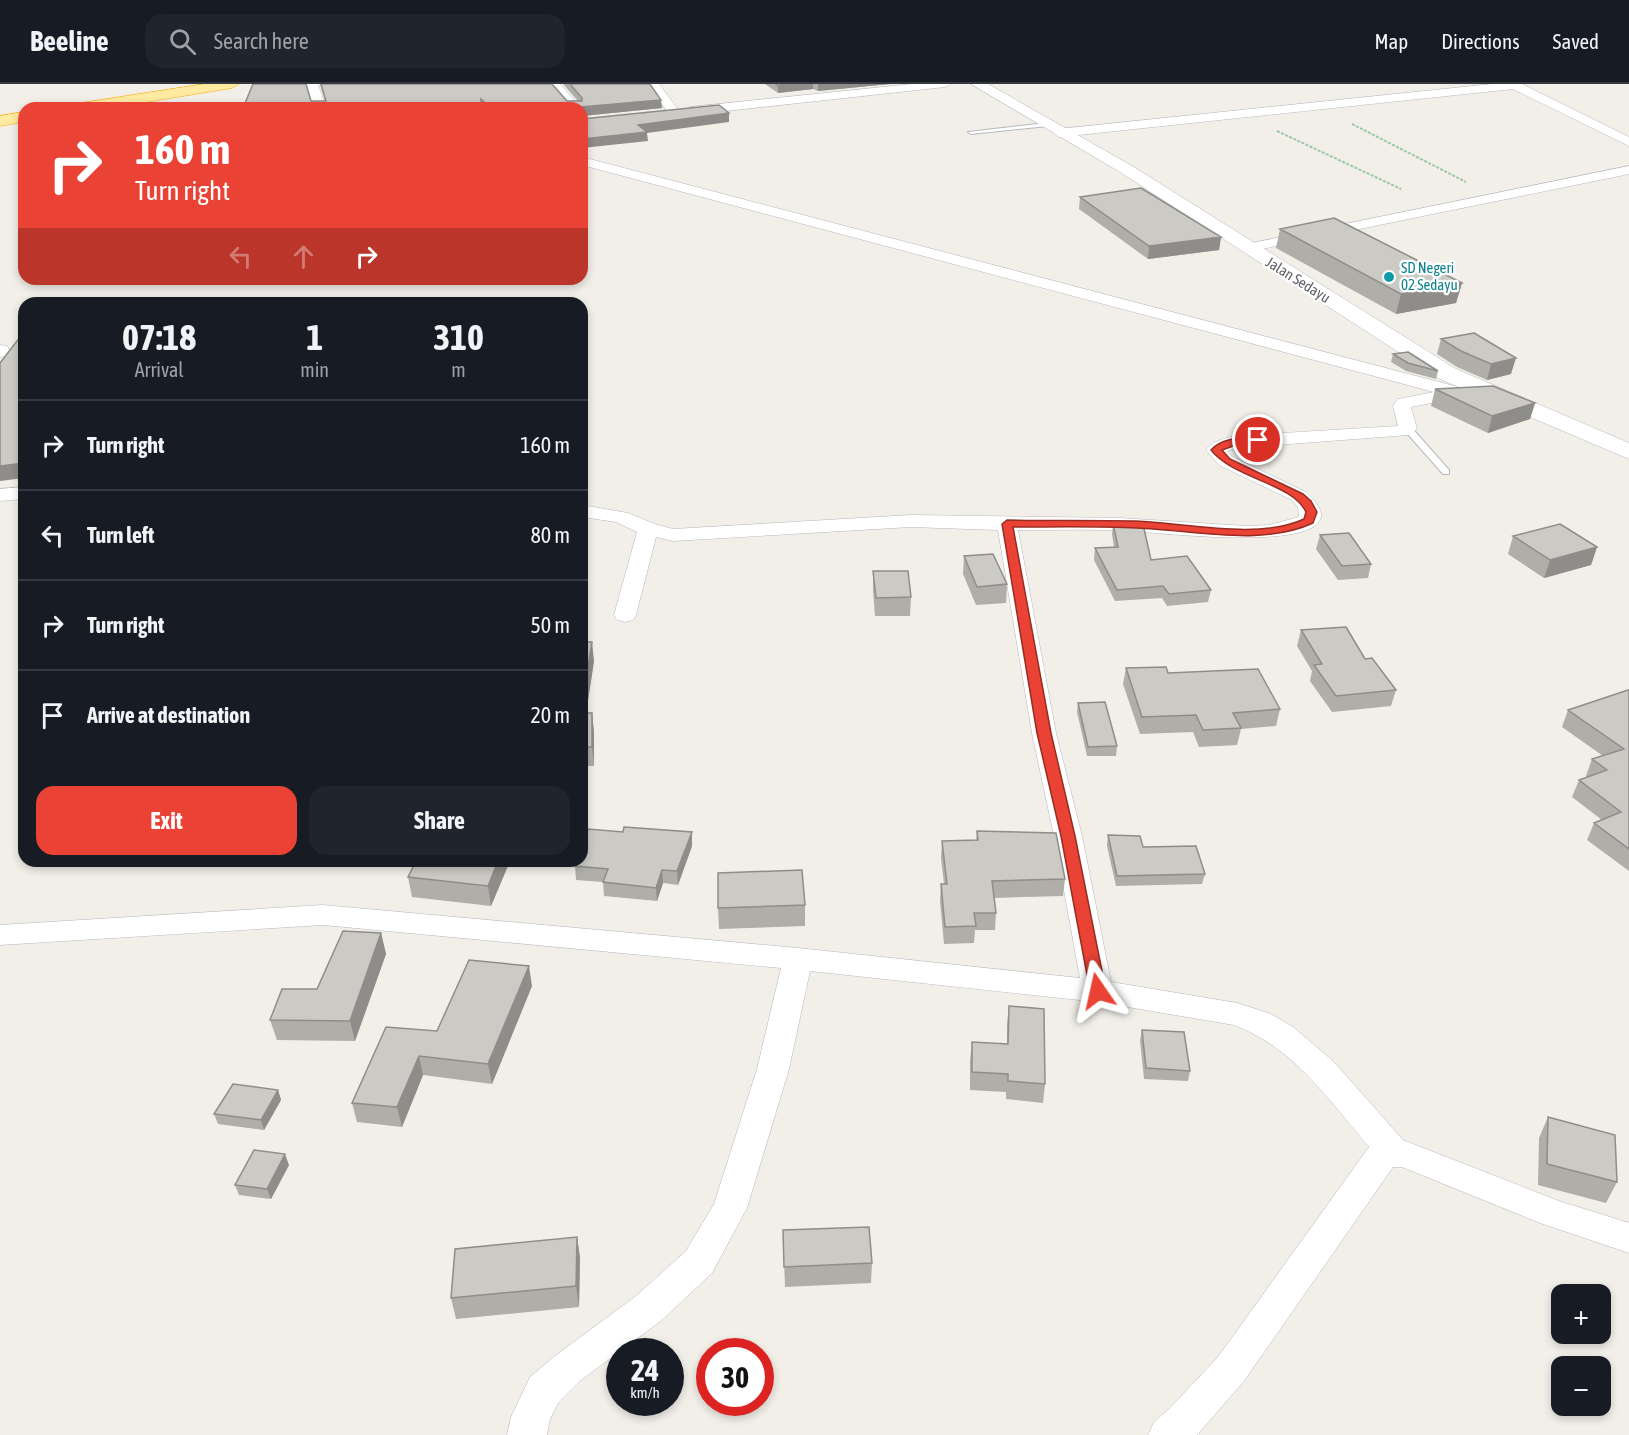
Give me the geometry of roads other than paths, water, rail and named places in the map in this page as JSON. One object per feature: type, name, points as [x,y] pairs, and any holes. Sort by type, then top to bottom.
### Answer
[{"type":"highway","points":[[119,102],[232,84]]},
{"type":"highway","points":[[0,121],[18,118]]},
{"type":"street","points":[[312,84],[317,102]]},
{"type":"street","points":[[554,84],[570,102]]},
{"type":"street","points":[[653,84],[668,113],[945,84]]},
{"type":"street","points":[[825,84],[838,95]]},
{"type":"street","name":"Jalan Sedayu","points":[[978,84],[1125,169],[1449,374],[1468,391],[1629,452]]},
{"type":"street","points":[[1514,84],[1629,142]]},
{"type":"street","points":[[1053,129],[1528,84]]},
{"type":"street","points":[[588,163],[1468,391]]},
{"type":"street","points":[[1247,248],[1629,170]]},
{"type":"street","points":[[588,512],[621,517],[648,529],[673,535],[911,521],[1136,525],[1267,533],[1293,529],[1309,521],[1311,512],[1307,504],[1299,496],[1226,461],[1216,450],[1221,446],[1235,442],[1369,434],[1408,429],[1402,406],[1404,403],[1468,391]]},
{"type":"street","points":[[0,495],[18,494]]},
{"type":"street","points":[[1007,524],[1044,733],[1068,836],[1098,991]]},
{"type":"street","points":[[625,615],[648,529]]},
{"type":"street","points":[[0,935],[322,915],[798,959],[1098,991],[1237,1014],[1271,1026],[1304,1052],[1399,1153],[1552,1213],[1629,1238]]},
{"type":"street","points":[[527,1435],[531,1417],[544,1390],[568,1368],[649,1308],[699,1262],[730,1208],[773,1069],[798,959]]},
{"type":"street","points":[[1168,1435],[1183,1422],[1231,1369],[1377,1160],[1399,1153]]},
{"type":"lane","points":[[972,132],[1053,129]]},
{"type":"lane","points":[[1408,429],[1446,472]]},
{"type":"place","name":"SD Negeri 02 Sedayu","points":[[1389,277]]}]
